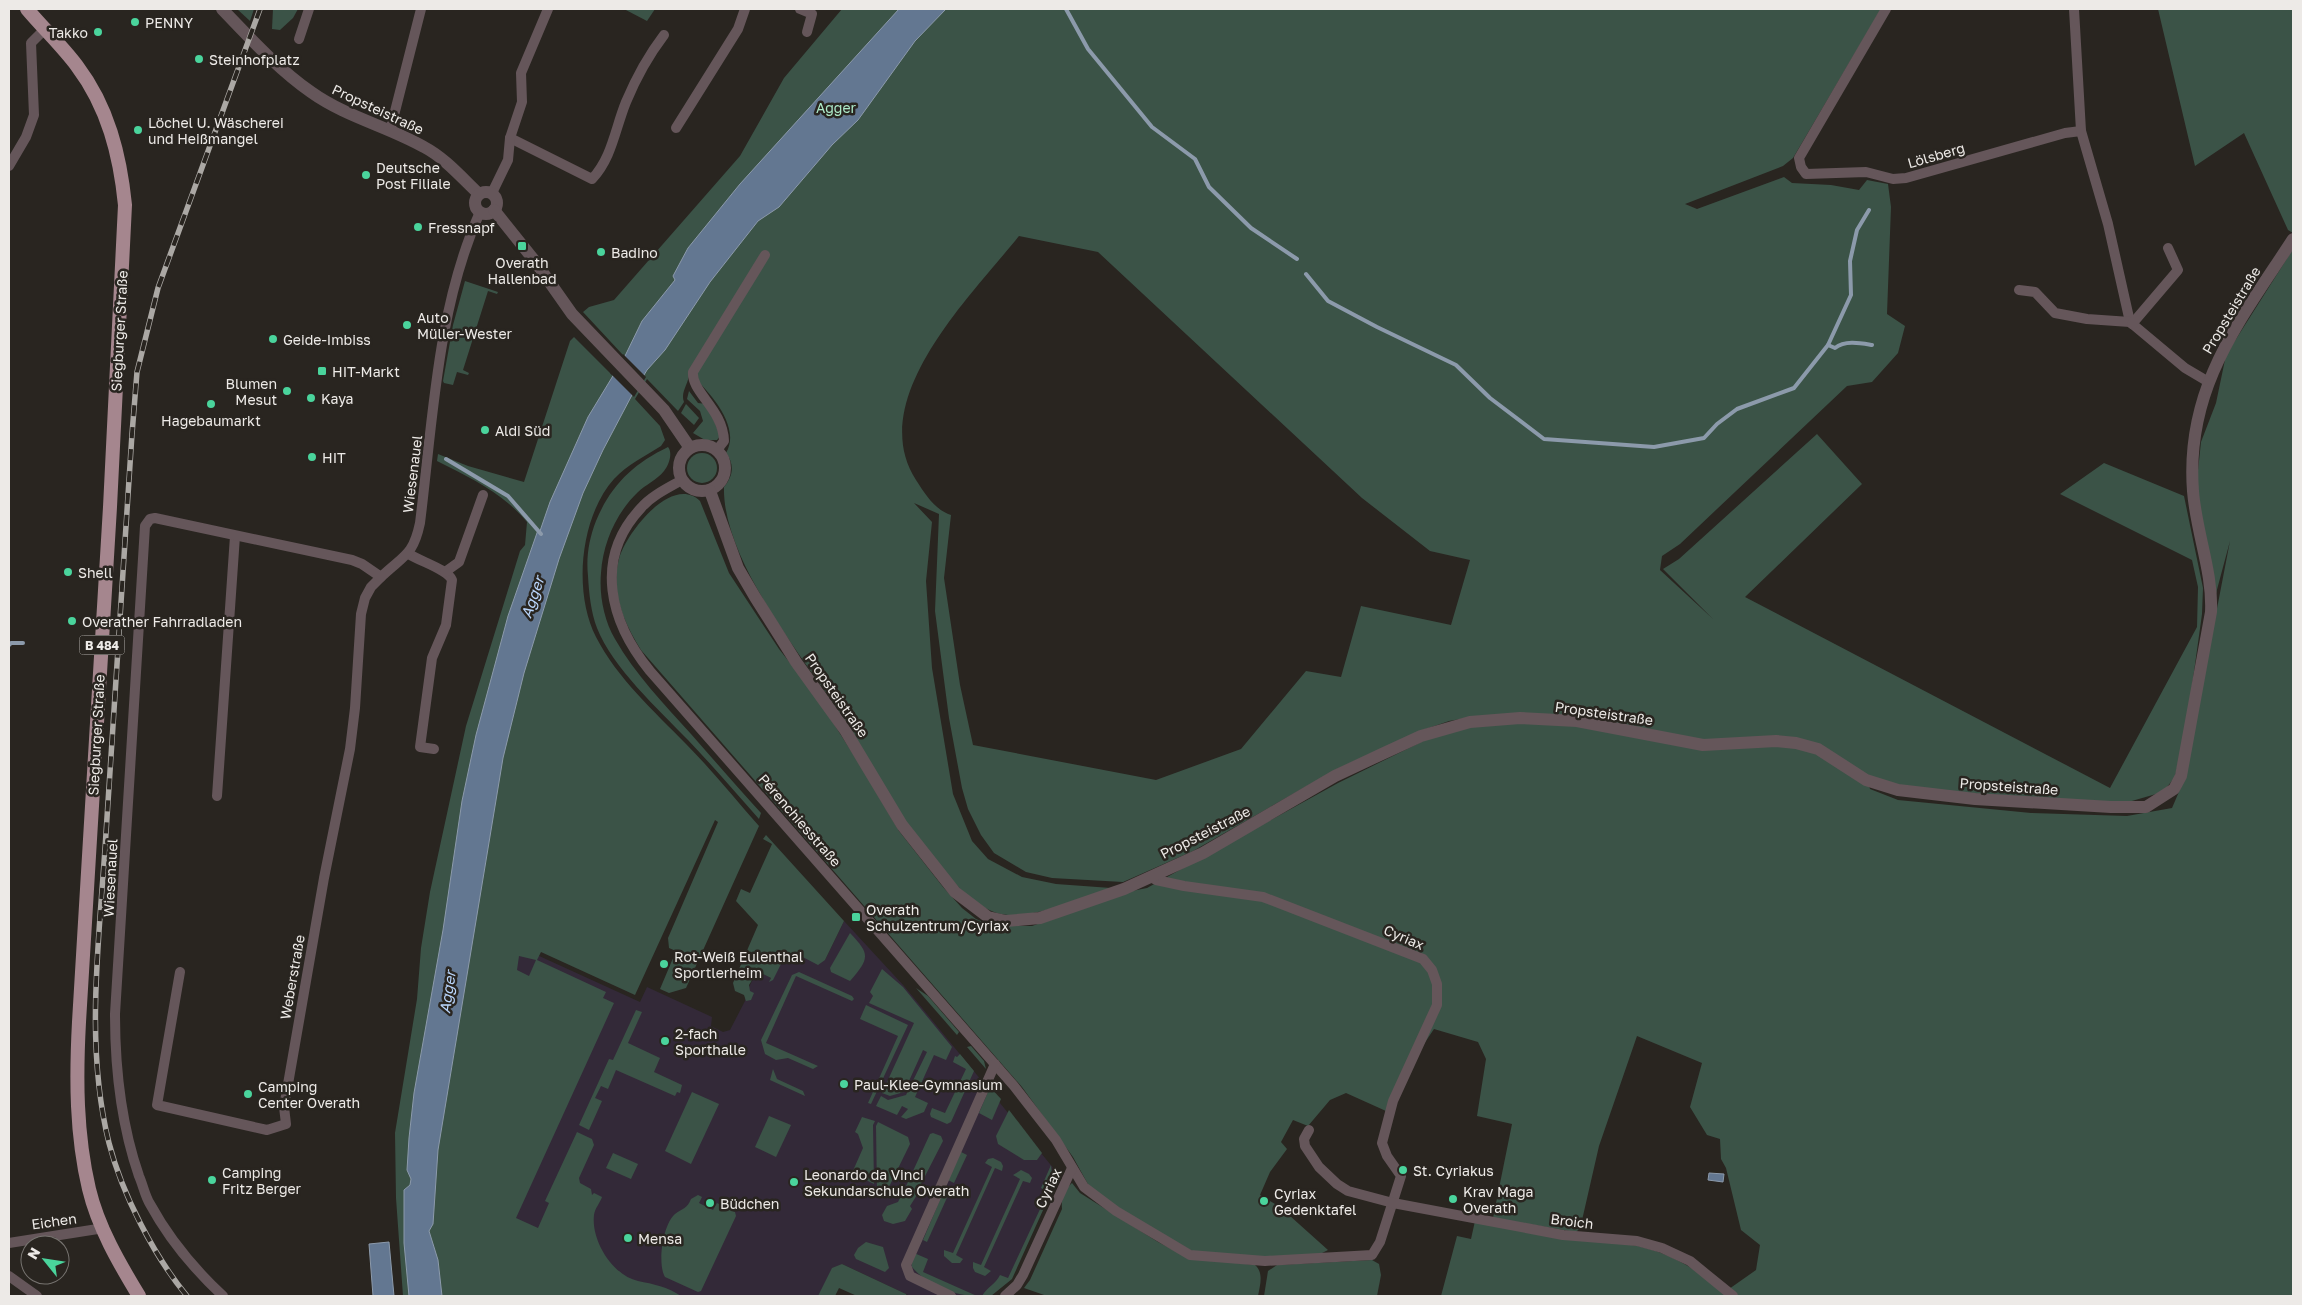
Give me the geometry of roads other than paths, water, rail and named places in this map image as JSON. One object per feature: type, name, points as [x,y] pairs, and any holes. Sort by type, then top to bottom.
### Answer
[{"type":"main road","name":"Siegburger Straße","points":[[27,9],[77,66],[95,94],[114,138],[122,177],[124,205],[110,507],[77,1055],[77,1097],[82,1153],[90,1191],[120,1265],[139,1296]]},
{"type":"street","name":"Propsteistraße","points":[[222,9],[263,50],[311,92],[347,113],[425,148],[446,163],[479,194]]},
{"type":"street","points":[[299,39],[309,9]]},
{"type":"street","points":[[390,131],[421,9]]},
{"type":"street","points":[[492,193],[508,160],[510,138],[522,102],[521,73],[548,9]]},
{"type":"street","points":[[676,128],[738,29],[744,9]]},
{"type":"street","points":[[800,9],[812,14],[807,32]]},
{"type":"street","name":"Lölsberg","points":[[1886,9],[1799,158],[1800,167],[1806,174],[1866,172],[1893,179],[1906,178],[2065,133],[2081,131]]},
{"type":"street","points":[[2074,9],[2081,131],[2108,224],[2131,323]]},
{"type":"street","points":[[9,166],[26,138],[34,115],[31,43],[46,29]]},
{"type":"street","points":[[510,138],[592,179],[601,170],[611,150],[626,102],[649,55],[664,35]]},
{"type":"street","points":[[494,210],[489,213],[480,212],[475,203],[479,194],[485,192],[492,193],[496,199],[494,210],[534,260],[561,300],[597,342],[664,410],[690,448]]},
{"type":"street","name":"Wiesenauel","points":[[223,1296],[202,1276],[175,1245],[149,1202],[130,1151],[117,1077],[115,1022],[145,526],[150,519],[155,518],[352,560],[362,564],[381,577],[409,554],[417,537],[420,523],[447,319],[469,237],[480,212]]},
{"type":"street","name":"Propsteistraße","points":[[710,491],[738,568],[773,628],[845,730],[902,825],[955,892],[988,917],[1006,921],[1040,918],[1098,899],[1203,853],[1335,776],[1405,743],[1449,727],[1470,722],[1510,719],[1577,721],[1703,745],[1776,741],[1796,743],[1818,749],[1866,780],[1916,793],[1984,800],[2111,807],[2146,807],[2174,789],[2181,776],[2211,612],[2210,589],[2192,492],[2192,452],[2207,381],[2236,325],[2293,239]]},
{"type":"street","points":[[2131,323],[2178,270],[2168,248]]},
{"type":"street","points":[[717,450],[724,441],[721,421],[692,379],[693,372],[765,255]]},
{"type":"street","points":[[2019,290],[2035,292],[2055,313],[2087,319],[2131,323],[2186,368],[2207,381]]},
{"type":"street","points":[[707,445],[717,450],[725,461],[725,475],[717,486],[710,491],[694,490],[682,480],[679,464],[681,457],[690,448],[707,445]]},
{"type":"street","name":"Pérenchiesstraße","points":[[682,480],[642,506],[623,533],[614,556],[612,570],[613,602],[618,620],[630,644],[650,671],[995,1064],[1056,1140],[1072,1168]]},
{"type":"street","points":[[445,572],[458,562],[482,495]]},
{"type":"street","points":[[217,796],[235,536]]},
{"type":"street","points":[[409,554],[421,562],[445,572],[452,580],[446,625],[432,658],[420,747],[434,749]]},
{"type":"street","name":"Weberstraße","points":[[180,972],[157,1105],[267,1130],[286,1124],[285,1097],[324,878],[350,749],[355,708],[361,614],[370,587],[381,577]]},
{"type":"street","name":"Cyriax","points":[[1072,1168],[1084,1187],[1116,1212],[1190,1255],[1265,1262],[1372,1255],[1380,1242],[1401,1176],[1387,1156],[1382,1143],[1394,1101],[1437,1005],[1437,984],[1432,970],[1423,959],[1263,897],[1184,886],[1156,880],[1150,876]]},
{"type":"street","points":[[951,1296],[910,1276],[906,1265],[995,1064]]},
{"type":"street","points":[[1309,1130],[1304,1139],[1305,1146],[1320,1167],[1337,1184],[1348,1191],[1393,1203]]},
{"type":"street","name":"Cyriax","points":[[1005,1296],[1017,1285],[1023,1275],[1072,1168]]},
{"type":"street","name":"Broich","points":[[1393,1203],[1563,1235],[1637,1241],[1662,1248],[1690,1261],[1733,1296]]},
{"type":"street","name":"Eichen","points":[[9,1243],[104,1228]]},
{"type":"street","points":[[9,1276],[37,1296]]},
{"type":"water","name":"Agger","points":[[899,9],[946,9],[915,41],[858,120],[832,145],[779,207],[758,221],[710,282],[665,350],[647,370],[603,450],[583,493],[559,559],[524,673],[503,758],[438,1150],[433,1224],[429,1231],[438,1260],[442,1296],[409,1296],[404,1243],[404,1190],[410,1185],[411,1179],[407,1170],[409,1138],[414,1093],[443,930],[462,801],[476,735],[508,616],[538,530],[540,531],[550,502],[588,417],[625,356],[642,321],[675,280],[673,276],[688,248],[740,184]]},
{"type":"water","points":[[1709,1173],[1724,1174],[1723,1182],[1708,1180]]},
{"type":"water","points":[[389,1242],[394,1296],[373,1296],[369,1244]]},
{"type":"waterway","points":[[1066,9],[1088,49],[1152,127],[1195,159],[1209,187],[1251,228],[1297,259]]},
{"type":"waterway","points":[[1828,345],[1851,295],[1850,261],[1857,230],[1869,210]]},
{"type":"waterway","points":[[1306,274],[1328,301],[1456,365],[1490,398],[1544,439],[1654,447],[1704,438],[1717,424],[1737,409],[1794,388],[1828,345],[1835,348],[1848,343],[1872,345]]},
{"type":"waterway","points":[[446,459],[508,496],[541,534]]},
{"type":"waterway","points":[[9,645],[11,643],[23,643]]},
{"type":"railway","points":[[187,1296],[163,1262],[140,1224],[122,1183],[109,1143],[101,1105],[97,1067],[95,1028],[98,950],[137,372],[158,288],[260,9]]},
{"type":"place","name":"PENNY","points":[[135,22]]},
{"type":"place","name":"Takko","points":[[98,32]]},
{"type":"place","name":"Steinhofplatz","points":[[199,59]]},
{"type":"place","name":"Löchel U. Wäscherei und Heißmangel","points":[[138,130]]},
{"type":"place","name":"Deutsche Post Filiale","points":[[366,175]]},
{"type":"place","name":"Fressnapf","points":[[418,227]]},
{"type":"place","name":"Overath Hallenbad","points":[[522,246]]},
{"type":"place","name":"Badino","points":[[601,252]]},
{"type":"place","name":"Auto Müller-Wester","points":[[407,325]]},
{"type":"place","name":"Geide-Imbiss","points":[[273,339]]},
{"type":"place","name":"HIT-Markt","points":[[322,371]]},
{"type":"place","name":"Blumen Mesut","points":[[287,391]]},
{"type":"place","name":"Kaya","points":[[311,398]]},
{"type":"place","name":"Hagebaumarkt","points":[[211,404]]},
{"type":"place","name":"Aldi Süd","points":[[485,430]]},
{"type":"place","name":"HIT","points":[[312,457]]},
{"type":"place","name":"Shell","points":[[68,572]]},
{"type":"place","name":"Overather Fahrradladen","points":[[72,621]]},
{"type":"place","name":"Overath Schulzentrum/Cyriax","points":[[856,917]]},
{"type":"place","name":"Rot-Weiß Eulenthal Sportlerheim","points":[[664,964]]},
{"type":"place","name":"2-fach Sporthalle","points":[[665,1041]]},
{"type":"place","name":"Paul-Klee-Gymnasium","points":[[844,1084]]},
{"type":"place","name":"Camping Center Overath","points":[[248,1094]]},
{"type":"place","name":"St. Cyriakus","points":[[1403,1170]]},
{"type":"place","name":"Camping Fritz Berger","points":[[212,1180]]},
{"type":"place","name":"Leonardo da Vinci Sekundarschule Overath","points":[[794,1182]]},
{"type":"place","name":"Krav Maga Overath","points":[[1453,1199]]},
{"type":"place","name":"Cyriax Gedenktafel","points":[[1264,1201]]},
{"type":"place","name":"Büdchen","points":[[710,1203]]},
{"type":"place","name":"Mensa","points":[[628,1238]]}]
